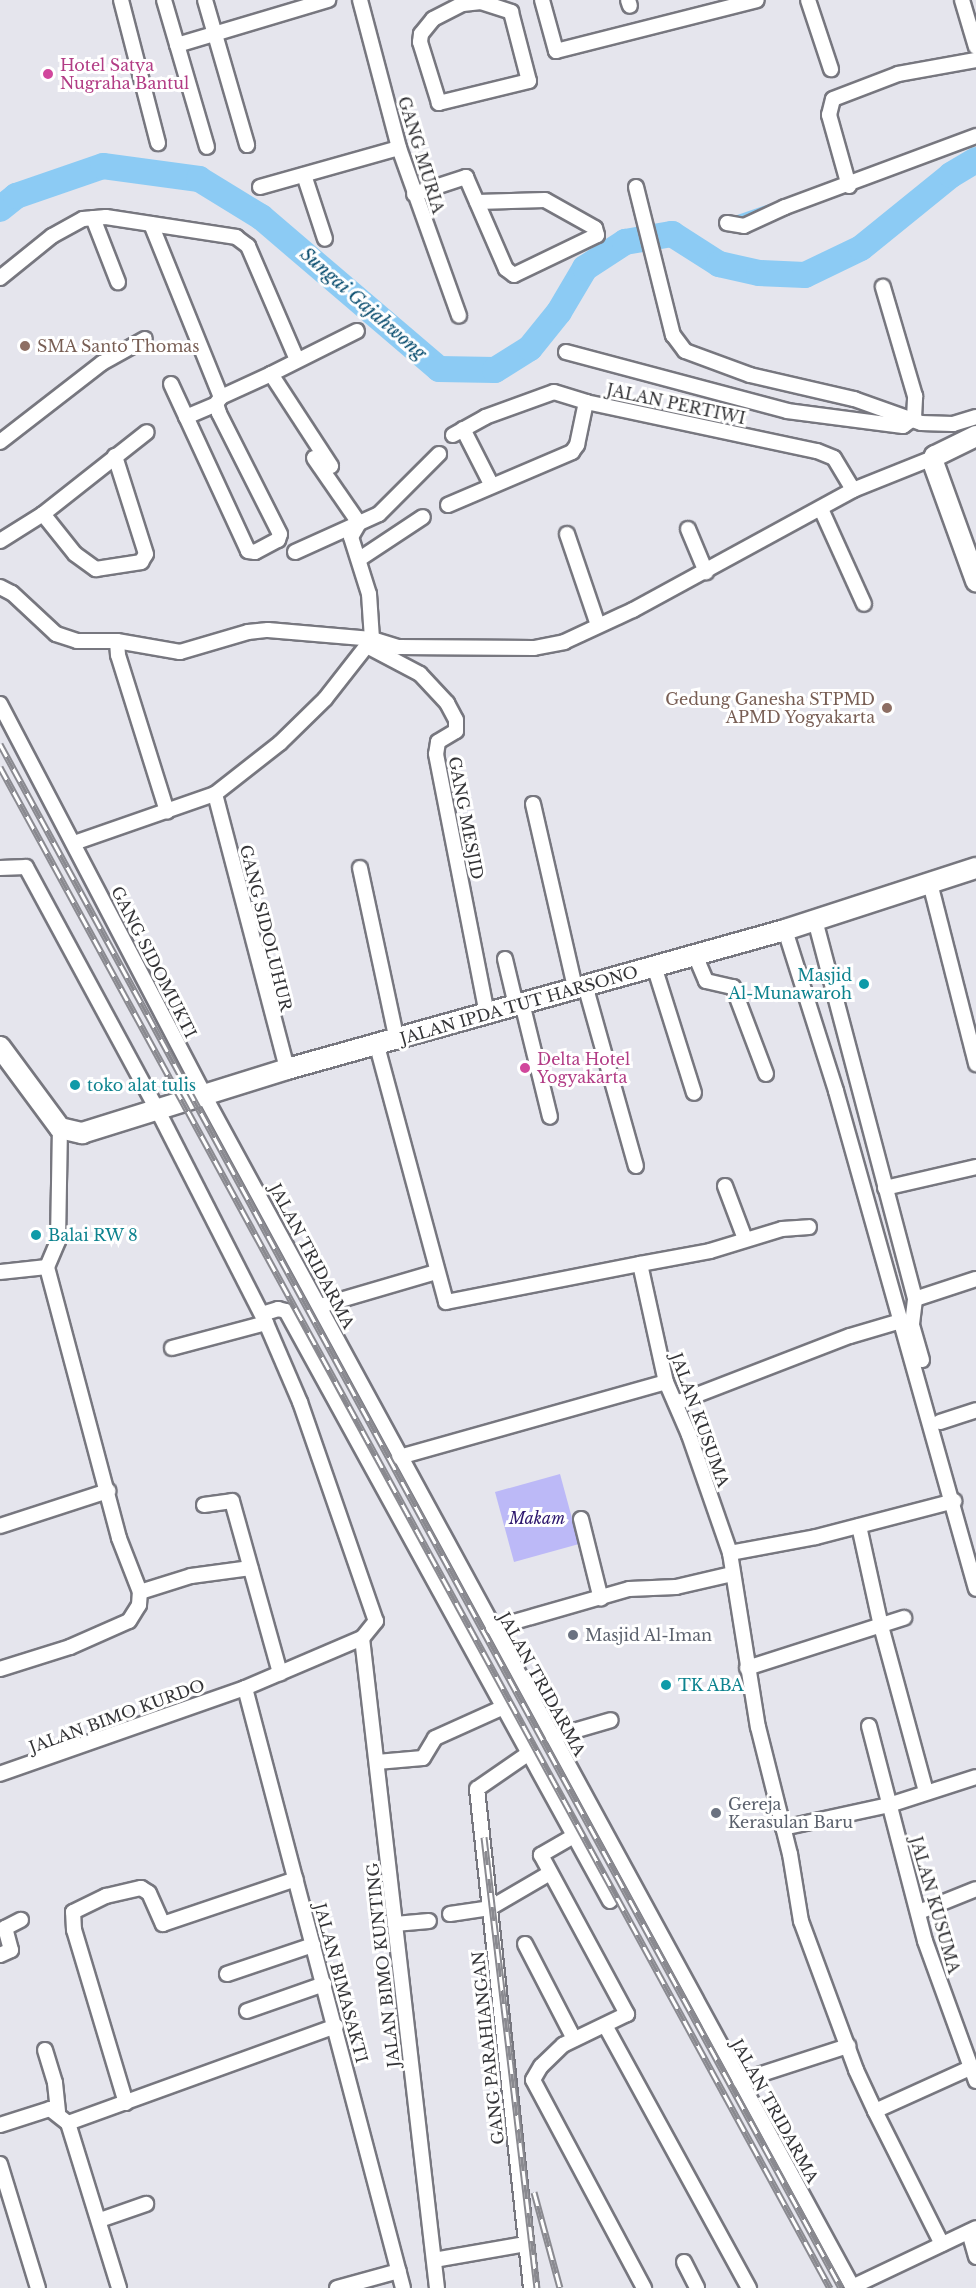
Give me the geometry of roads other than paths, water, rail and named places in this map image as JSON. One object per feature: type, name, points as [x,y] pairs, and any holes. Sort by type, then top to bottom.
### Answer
[{"type":"main road","points":[[976,436],[933,459],[976,581]]},
{"type":"main road","name":"JALAN IPDA TUT HARSONO","points":[[60,1128],[82,1133],[287,1070],[785,930],[976,868]]},
{"type":"main road","points":[[0,1047],[60,1128]]},
{"type":"street","points":[[121,0],[158,143]]},
{"type":"street","points":[[164,0],[207,147]]},
{"type":"street","points":[[205,0],[247,145]]},
{"type":"street","points":[[177,45],[328,0]]},
{"type":"street","name":"GANG MURIA","points":[[360,0],[399,148],[459,316]]},
{"type":"street","points":[[542,0],[556,51],[720,5],[757,0]]},
{"type":"street","points":[[808,0],[831,69]]},
{"type":"street","points":[[462,2],[481,2],[509,10],[530,79],[439,103],[420,38],[433,19],[462,2]]},
{"type":"street","points":[[968,7],[976,47]]},
{"type":"street","points":[[848,182],[829,115],[833,99],[898,74],[976,60]]},
{"type":"street","points":[[727,223],[744,226],[848,182],[976,136]]},
{"type":"street","points":[[260,188],[399,148]]},
{"type":"street","points":[[304,175],[325,239]]},
{"type":"street","points":[[414,194],[461,176],[469,181],[477,202],[506,269],[514,275],[597,235],[595,228],[545,200],[477,202]]},
{"type":"street","points":[[636,187],[673,335],[685,351],[750,375],[854,399],[914,418],[921,423],[953,424],[976,417]]},
{"type":"street","points":[[93,218],[118,282]]},
{"type":"street","points":[[0,278],[63,228],[93,218],[236,237],[245,242],[297,360]]},
{"type":"street","points":[[151,224],[219,401],[280,534],[278,540],[255,552],[244,547],[171,384]]},
{"type":"street","points":[[566,351],[787,411],[894,426],[910,424],[914,418],[915,396],[883,287]]},
{"type":"street","points":[[186,417],[357,332]]},
{"type":"street","points":[[0,442],[102,363],[145,339]]},
{"type":"street","points":[[271,374],[331,466]]},
{"type":"street","points":[[491,484],[458,432],[554,392],[586,402]]},
{"type":"street","name":"JALAN PERTIWI","points":[[448,506],[491,484],[572,452],[578,445],[586,402],[817,451],[834,458],[853,490]]},
{"type":"street","points":[[297,430],[359,523]]},
{"type":"street","points":[[0,541],[43,514],[147,432]]},
{"type":"street","points":[[295,552],[359,523],[389,506],[439,454]]},
{"type":"street","points":[[43,514],[75,554],[96,568],[141,562],[146,554],[115,456]]},
{"type":"street","points":[[0,587],[12,593],[56,634],[77,641],[118,648],[180,652],[255,630],[399,646],[522,649],[553,645],[705,572],[782,527],[821,509],[853,490],[933,459]]},
{"type":"street","points":[[821,509],[864,604]]},
{"type":"street","points":[[361,558],[423,517]]},
{"type":"street","points":[[74,843],[215,794],[307,718],[370,643],[372,613],[361,558],[351,537],[359,523]]},
{"type":"street","points":[[688,529],[705,572]]},
{"type":"street","points":[[567,534],[598,625]]},
{"type":"street","name":"GANG MESJID","points":[[370,643],[420,674],[447,703],[456,720],[456,731],[438,742],[436,754],[487,1013]]},
{"type":"street","points":[[118,648],[167,811]]},
{"type":"street","name":"GANG SIDOMUKTI","points":[[0,704],[204,1095]]},
{"type":"street","name":"GANG SIDOLUHUR","points":[[215,794],[287,1070]]},
{"type":"street","points":[[533,804],[580,986],[636,1166]]},
{"type":"street","points":[[0,868],[26,867],[158,1111],[264,1319],[300,1402],[376,1617],[362,1638]]},
{"type":"street","points":[[360,868],[397,1040]]},
{"type":"street","points":[[930,883],[976,1064]]},
{"type":"street","points":[[815,920],[915,1299],[912,1324],[976,1555]]},
{"type":"street","points":[[785,930],[836,1090],[954,1502],[976,1589]]},
{"type":"street","points":[[695,955],[706,981],[733,987],[766,1074]]},
{"type":"street","points":[[505,959],[550,1117]]},
{"type":"street","points":[[654,966],[694,1093]]},
{"type":"street","points":[[377,1046],[436,1272],[444,1299],[451,1303],[679,1258],[745,1239],[809,1227]]},
{"type":"street","name":"JALAN TRIDARMA","points":[[204,1095],[853,2288]]},
{"type":"street","points":[[0,1669],[70,1647],[129,1621],[136,1614],[140,1592],[119,1538],[46,1267],[58,1241],[60,1128]]},
{"type":"street","points":[[885,1188],[976,1167]]},
{"type":"street","points":[[725,1186],[745,1239]]},
{"type":"street","name":"JALAN KUSUMA","points":[[640,1264],[666,1382],[676,1403],[730,1553],[747,1668],[783,1828],[801,1921],[875,2111],[942,2244]]},
{"type":"street","points":[[0,1272],[46,1267]]},
{"type":"street","points":[[320,1306],[436,1272]]},
{"type":"street","points":[[915,1299],[976,1279]]},
{"type":"street","points":[[172,1348],[264,1319],[278,1309],[286,1311],[609,1901]]},
{"type":"street","points":[[676,1403],[850,1336],[901,1321]]},
{"type":"street","points":[[399,1457],[666,1382]]},
{"type":"street","points":[[940,1422],[976,1410]]},
{"type":"street","points":[[0,1526],[108,1491]]},
{"type":"street","points":[[204,1505],[232,1501],[280,1673]]},
{"type":"street","points":[[730,1553],[859,1526],[954,1502]]},
{"type":"street","points":[[581,1519],[601,1599]]},
{"type":"street","points":[[859,1526],[881,1626],[926,1792]]},
{"type":"street","points":[[140,1592],[191,1576],[250,1568]]},
{"type":"street","points":[[493,1628],[601,1599],[629,1589],[676,1587],[732,1574]]},
{"type":"street","points":[[747,1668],[904,1618]]},
{"type":"street","name":"JALAN BIMO KURDO","points":[[0,1774],[245,1688],[362,1638]]},
{"type":"street","name":"JALAN BIMO KUNTING","points":[[362,1638],[437,2288]]},
{"type":"street","name":"JALAN BIMASAKTI","points":[[245,1688],[336,2026],[403,2288]]},
{"type":"street","points":[[377,1762],[423,1758],[435,1738],[504,1707]]},
{"type":"street","points":[[553,1737],[611,1720]]},
{"type":"street","name":"JALAN KUSUMA","points":[[869,1726],[925,1941],[973,2074]]},
{"type":"street","name":"GANG PARAHIANGAN","points":[[529,1753],[480,1784],[479,1805],[531,2288]]},
{"type":"street","points":[[783,1828],[889,1805],[976,1777]]},
{"type":"street","points":[[572,1837],[541,1855],[627,2010],[627,2014],[606,2027],[574,2039],[541,2066],[535,2074],[534,2085],[644,2288]]},
{"type":"street","points":[[450,1914],[490,1908],[550,1873]]},
{"type":"street","points":[[126,2103],[74,1930],[73,1912],[106,1896],[141,1888],[149,1893],[163,1924],[297,1879]]},
{"type":"street","points":[[919,1912],[976,1889]]},
{"type":"street","points":[[0,1954],[11,1950],[5,1928],[21,1920]]},
{"type":"street","points":[[395,1924],[429,1921]]},
{"type":"street","points":[[525,1944],[574,2039]]},
{"type":"street","points":[[227,1974],[313,1945]]},
{"type":"street","points":[[247,2011],[324,1984]]},
{"type":"street","points":[[68,2123],[336,2026]]},
{"type":"street","points":[[606,2027],[749,2288]]},
{"type":"street","points":[[740,2081],[848,2046]]},
{"type":"street","points":[[45,2050],[55,2083],[58,2112]]},
{"type":"street","points":[[875,2111],[973,2074]]},
{"type":"street","points":[[0,2125],[50,2109],[58,2112],[68,2123],[100,2220],[119,2288]]},
{"type":"street","points":[[0,2164],[38,2288]]},
{"type":"street","points":[[100,2220],[146,2204]]},
{"type":"street","points":[[853,2288],[973,2230],[976,2257]]},
{"type":"street","points":[[434,2260],[526,2244]]},
{"type":"street","points":[[684,2262],[697,2288]]},
{"type":"street","points":[[337,2288],[399,2271]]},
{"type":"waterway","name":"Sungai Gajahwong","points":[[0,209],[16,196],[103,166],[199,179],[261,217],[439,369],[495,370],[530,348],[559,312],[585,268],[625,242],[672,234],[719,264],[759,273],[805,275],[861,248],[951,175],[976,160]]},
{"type":"waterway","points":[[732,219],[784,201]]},
{"type":"railway","points":[[0,744],[841,2288]]},
{"type":"railway","points":[[0,767],[830,2288]]},
{"type":"railway","points":[[484,1837],[537,2288]]},
{"type":"railway","points":[[534,2192],[560,2288]]},
{"type":"place","name":"Hotel Satya Nugraha Bantul","points":[[48,74]]},
{"type":"place","name":"SMA Santo Thomas","points":[[25,346]]},
{"type":"place","name":"Gedung Ganesha STPMD APMD Yogyakarta","points":[[887,708]]},
{"type":"place","name":"Masjid Al-Munawaroh","points":[[864,984]]},
{"type":"place","name":"Delta Hotel Yogyakarta","points":[[525,1068]]},
{"type":"place","name":"toko alat tulis","points":[[75,1085]]},
{"type":"place","name":"Balai RW 8","points":[[36,1235]]},
{"type":"place","name":"Masjid Al-Iman","points":[[573,1635]]},
{"type":"place","name":"TK ABA","points":[[666,1685]]},
{"type":"place","name":"Gereja Kerasulan Baru","points":[[716,1813]]},
{"type":"park label","name":"Makam","points":[[537,1518]]}]
